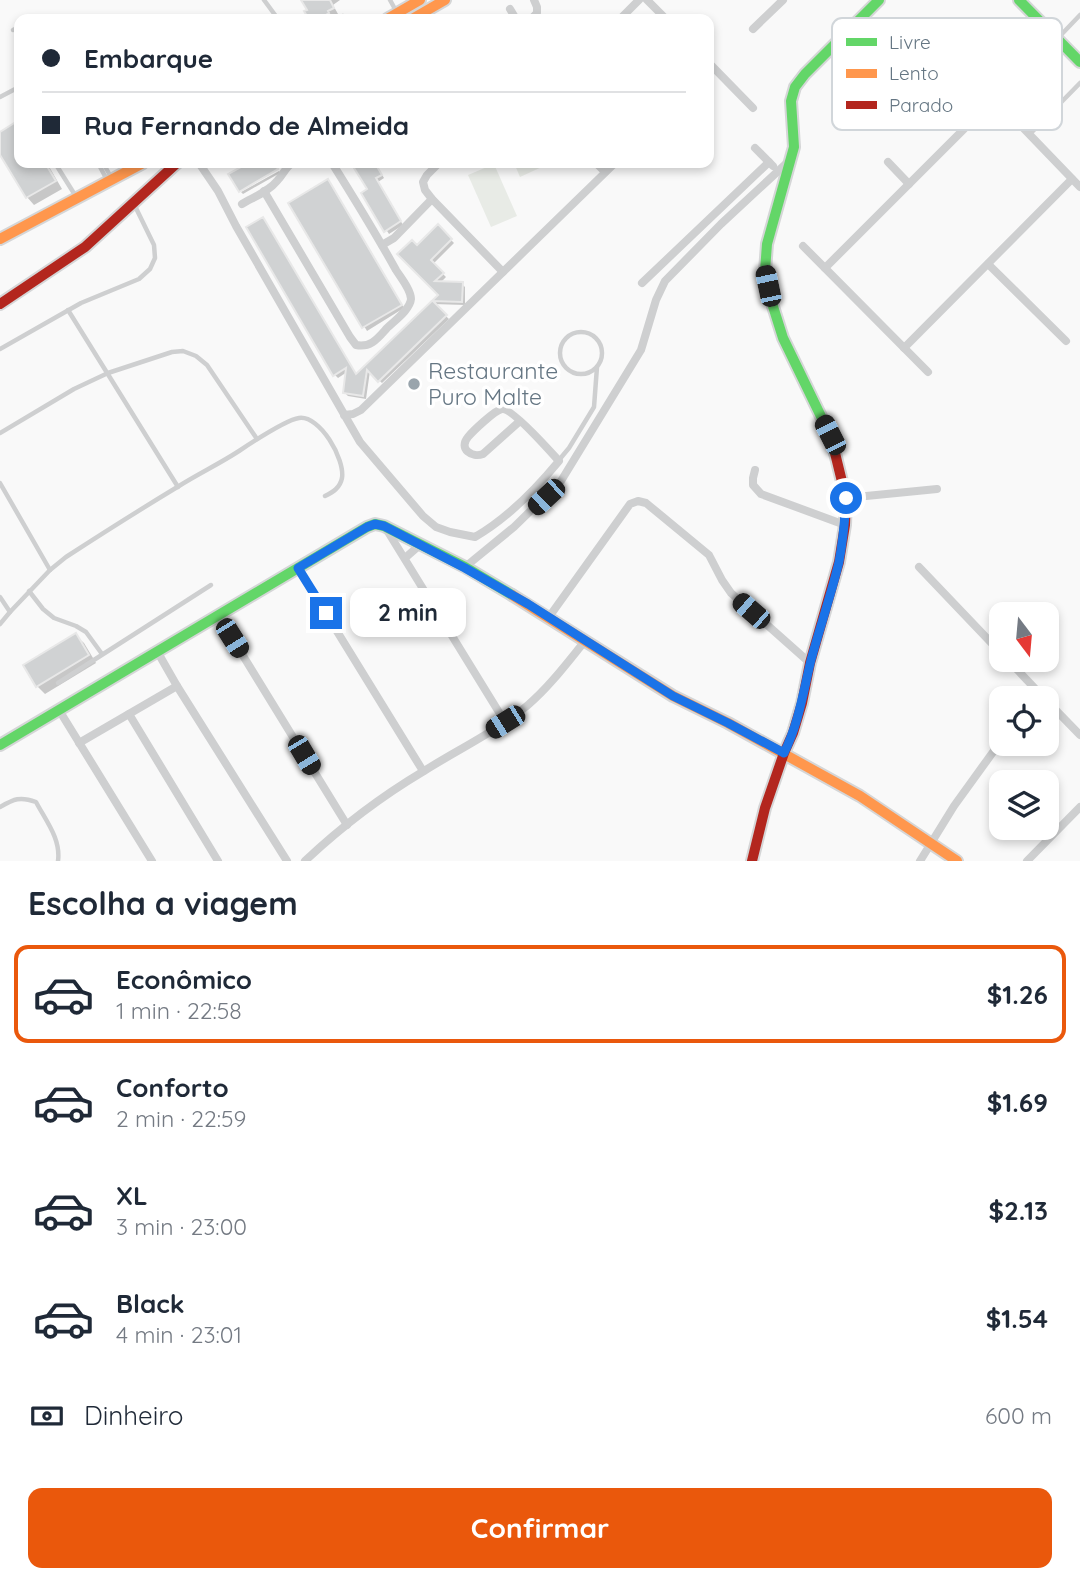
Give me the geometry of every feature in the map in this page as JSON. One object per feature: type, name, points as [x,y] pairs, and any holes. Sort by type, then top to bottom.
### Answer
[{"type":"main road","points":[[421,14],[445,0]]},
{"type":"main road","points":[[861,18],[879,0]]},
{"type":"main road","points":[[1019,0],[1037,18]]},
{"type":"main road","points":[[398,13],[412,2]]},
{"type":"main road","points":[[1062,43],[1080,62]]},
{"type":"main road","points":[[752,861],[765,808],[802,703],[810,663],[839,562],[845,524],[846,498],[830,435],[783,338],[771,300],[764,259],[791,159],[794,135],[791,101],[794,87],[832,47]]},
{"type":"main road","points":[[1,238],[134,168]]},
{"type":"main road","points":[[2,303],[85,247],[172,168]]},
{"type":"main road","points":[[0,745],[157,650],[375,524],[421,544],[465,568],[549,617],[673,696],[728,723],[860,796],[957,861]]},
{"type":"street","points":[[625,14],[639,0]]},
{"type":"street","points":[[648,0],[661,14]]},
{"type":"street","points":[[753,29],[783,0]]},
{"type":"street","points":[[510,9],[513,14]]},
{"type":"street","points":[[714,68],[753,108]]},
{"type":"street","points":[[825,268],[963,130]]},
{"type":"street","points":[[1026,130],[1080,187]]},
{"type":"street","points":[[755,148],[778,171]]},
{"type":"street","points":[[465,568],[514,527],[561,481],[641,350],[656,300],[665,281],[791,159]]},
{"type":"street","points":[[642,283],[769,162]]},
{"type":"street","points":[[888,162],[909,184]]},
{"type":"street","points":[[202,168],[360,442],[423,516],[436,527],[467,537],[483,533],[537,488],[559,461],[520,421],[506,410],[495,411],[467,438],[466,450],[476,456],[483,454],[520,421]]},
{"type":"street","points":[[242,204],[279,180],[286,168]]},
{"type":"street","points":[[264,191],[356,345],[364,347],[373,342],[404,311],[411,299],[335,168]]},
{"type":"street","points":[[434,168],[423,182],[425,190],[503,272]]},
{"type":"street","points":[[601,168],[605,172]]},
{"type":"street","points":[[344,415],[361,410],[609,168]]},
{"type":"street","points":[[904,348],[1072,179]]},
{"type":"street","points":[[382,245],[394,238],[432,199]]},
{"type":"street","points":[[803,246],[928,373]]},
{"type":"street","points":[[988,264],[1066,341]]},
{"type":"street","points":[[755,470],[752,481],[761,494],[845,524]]},
{"type":"street","points":[[846,498],[937,489]]},
{"type":"street","points":[[549,617],[630,504],[638,501],[646,503],[709,555],[731,593],[810,663]]},
{"type":"street","points":[[384,526],[505,722]]},
{"type":"street","points":[[405,558],[421,544]]},
{"type":"street","points":[[919,567],[989,640]]},
{"type":"street","points":[[298,568],[423,771]]},
{"type":"street","points":[[218,615],[347,825]]},
{"type":"street","points":[[305,861],[375,803],[528,705],[562,670],[585,640]]},
{"type":"street","points":[[157,650],[287,861]]},
{"type":"street","points":[[1017,672],[1028,686]]},
{"type":"street","points":[[79,743],[177,686]]},
{"type":"street","points":[[59,710],[152,861]]},
{"type":"street","points":[[1059,713],[1080,735]]},
{"type":"street","points":[[129,714],[218,861]]},
{"type":"street","points":[[920,861],[954,806],[990,756]]},
{"type":"street","points":[[1027,861],[1080,807]]},
{"type":"lane","points":[[390,0],[398,13]]},
{"type":"lane","points":[[1062,33],[1080,15]]},
{"type":"lane","points":[[1062,101],[1080,83]]},
{"type":"lane","points":[[1030,134],[1034,130]]},
{"type":"lane","points":[[58,168],[78,199]]},
{"type":"lane","points":[[103,168],[110,181]]},
{"type":"lane","points":[[0,349],[68,310],[139,279],[150,269],[155,258],[154,245],[134,203]]},
{"type":"lane","points":[[68,310],[178,487]]},
{"type":"lane","points":[[559,461],[594,407],[597,367],[603,354],[600,342],[583,332],[576,332],[565,339],[560,353],[565,366],[577,374],[585,374],[597,367]]},
{"type":"lane","points":[[0,433],[74,389],[108,373],[172,352],[183,351],[196,356],[207,365],[257,439]]},
{"type":"lane","points":[[0,624],[50,569],[74,552],[257,439],[298,418],[308,418],[324,432],[337,450],[342,479],[336,490],[325,496]]},
{"type":"lane","points":[[0,483],[50,569]]},
{"type":"lane","points":[[58,683],[211,585]]},
{"type":"lane","points":[[29,591],[54,618],[86,632],[102,654]]},
{"type":"lane","points":[[0,597],[10,612]]},
{"type":"lane","points":[[0,807],[24,797],[36,802],[57,839],[58,861]]},
{"type":"shaded area","points":[[485,168],[496,168],[517,216],[491,227],[468,175]]},
{"type":"shaded area","points":[[516,168],[540,168],[520,177]]},
{"type":"building","points":[[301,0],[330,0],[334,8],[327,14],[306,14],[304,11],[307,10]]},
{"type":"building","points":[[14,123],[14,168],[48,168],[56,181],[26,198],[0,155],[0,132]]},
{"type":"building","points":[[239,168],[278,169],[239,192],[228,174]]},
{"type":"building","points":[[354,168],[378,168],[382,175],[376,178],[401,221],[384,232],[361,193],[367,189]]},
{"type":"building","points":[[328,179],[402,305],[362,328],[288,203]]},
{"type":"building","points":[[263,217],[356,374],[438,295],[397,254],[412,240],[417,245],[438,224],[452,239],[431,260],[444,273],[435,281],[463,282],[462,302],[433,301],[447,315],[378,382],[367,370],[363,396],[343,393],[346,368],[333,376],[246,227]]},
{"type":"building","points":[[76,633],[89,655],[36,687],[23,665]]},
{"type":"traffic: fast","points":[[861,18],[879,0]]},
{"type":"traffic: fast","points":[[1019,0],[1037,18]]},
{"type":"traffic: fast","points":[[1062,44],[1080,62]]},
{"type":"traffic: fast","points":[[832,47],[795,87],[791,101],[794,147],[767,244],[765,271],[783,338],[830,435],[835,453]]},
{"type":"traffic: fast","points":[[0,745],[375,524],[465,567],[512,595]]},
{"type":"traffic: slow","points":[[396,14],[420,0]]},
{"type":"traffic: slow","points":[[421,14],[445,0]]},
{"type":"traffic: slow","points":[[0,239],[134,168]]},
{"type":"traffic: slow","points":[[512,595],[673,696],[728,723],[860,796],[957,861]]},
{"type":"traffic: jam","points":[[0,304],[85,247],[172,168]]},
{"type":"traffic: jam","points":[[752,861],[765,808],[802,703],[810,663],[839,562],[846,498],[835,453]]},
{"type":"place","name":"Restaurante Puro Malte","points":[[414,384]]},
{"type":"route","points":[[326,613],[298,568],[367,527],[375,524],[384,526],[528,604],[673,696],[784,753],[802,703],[810,663],[839,562],[846,498]]}]
